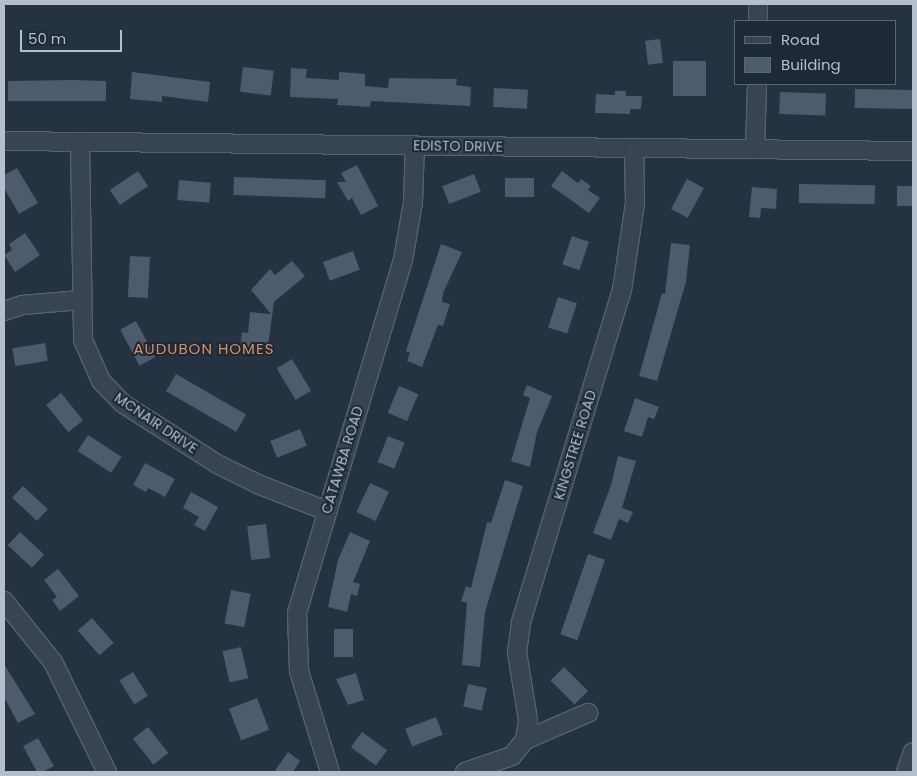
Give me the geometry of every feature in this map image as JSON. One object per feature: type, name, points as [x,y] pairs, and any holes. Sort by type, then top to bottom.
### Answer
[{"type":"street","points":[[758,4],[758,20]]},
{"type":"street","points":[[755,149],[757,85]]},
{"type":"street","name":"EDISTO DRIVE","points":[[4,141],[913,151]]},
{"type":"street","name":"MCNAIR DRIVE","points":[[80,142],[81,300],[87,354],[101,381],[122,403],[219,465],[260,485],[326,511]]},
{"type":"street","name":"CATAWBA ROAD","points":[[330,772],[303,690],[296,642],[300,594],[403,260],[413,202],[415,145]]},
{"type":"street","name":"KINGSTREE ROAD","points":[[525,740],[528,720],[518,668],[518,637],[622,290],[634,213],[634,148]]},
{"type":"street","points":[[4,311],[22,305],[81,300]]},
{"type":"street","points":[[4,601],[54,662],[107,772]]},
{"type":"street","points":[[465,772],[512,756],[525,740],[588,713]]},
{"type":"street","points":[[906,772],[913,752]]},
{"type":"building","points":[[660,39],[663,63],[648,65],[645,41]]},
{"type":"building","points":[[673,61],[706,61],[706,96],[673,96]]},
{"type":"building","points":[[243,67],[274,71],[271,96],[240,92]]},
{"type":"building","points":[[291,68],[307,69],[306,78],[339,80],[339,72],[365,74],[365,86],[388,88],[389,78],[457,79],[456,85],[471,87],[470,106],[371,101],[370,107],[337,105],[338,99],[290,97]]},
{"type":"building","points":[[132,72],[210,82],[208,102],[162,96],[162,102],[130,99]]},
{"type":"building","points":[[8,81],[106,81],[106,101],[8,101]]},
{"type":"building","points":[[494,88],[528,90],[527,109],[493,107]]},
{"type":"building","points":[[855,89],[913,90],[913,109],[855,108]]},
{"type":"building","points":[[615,91],[626,91],[626,96],[642,96],[641,109],[630,109],[630,114],[595,113],[596,94],[615,95]]},
{"type":"building","points":[[780,92],[826,94],[825,116],[779,114]]},
{"type":"building","points":[[357,165],[378,206],[361,215],[352,198],[348,201],[337,182],[346,182],[341,173]]},
{"type":"building","points":[[17,168],[38,203],[19,214],[4,188],[4,175]]},
{"type":"building","points":[[138,171],[148,186],[120,205],[110,190]]},
{"type":"building","points":[[562,171],[578,183],[581,179],[591,186],[588,190],[600,198],[589,213],[551,186]]},
{"type":"building","points":[[474,174],[481,192],[449,204],[442,186]]},
{"type":"building","points":[[234,177],[326,180],[325,198],[233,195]]},
{"type":"building","points":[[505,178],[534,178],[534,197],[505,197]]},
{"type":"building","points":[[687,179],[704,188],[688,218],[671,209]]},
{"type":"building","points":[[179,180],[211,183],[209,203],[177,200]]},
{"type":"building","points":[[799,184],[875,185],[875,204],[799,203]]},
{"type":"building","points":[[897,186],[913,186],[913,206],[897,206]]},
{"type":"building","points":[[752,187],[777,189],[776,209],[761,208],[760,218],[749,217]]},
{"type":"building","points":[[25,233],[40,255],[15,272],[4,255],[12,250],[9,244]]},
{"type":"building","points":[[572,236],[589,242],[579,270],[562,264]]},
{"type":"building","points":[[671,243],[690,245],[686,282],[657,381],[639,376],[662,293],[665,294]]},
{"type":"building","points":[[441,244],[462,252],[443,293],[442,302],[450,304],[443,326],[438,325],[422,367],[407,361],[410,353],[406,351]]},
{"type":"building","points":[[353,251],[360,270],[330,281],[323,262]]},
{"type":"building","points":[[130,256],[150,257],[148,298],[128,297]]},
{"type":"building","points":[[292,261],[305,276],[274,302],[267,353],[240,349],[242,332],[248,333],[250,312],[271,314],[251,290],[270,269],[275,275]]},
{"type":"building","points":[[558,297],[577,303],[567,334],[548,327]]},
{"type":"building","points":[[136,321],[155,357],[139,366],[120,329]]},
{"type":"building","points":[[45,343],[48,361],[15,366],[12,348]]},
{"type":"building","points":[[292,359],[311,391],[296,400],[277,368]]},
{"type":"building","points":[[176,374],[246,414],[236,432],[166,391]]},
{"type":"building","points":[[527,385],[552,396],[537,432],[530,467],[511,461],[530,398],[523,395]]},
{"type":"building","points":[[399,386],[418,394],[407,421],[388,413]]},
{"type":"building","points":[[61,393],[83,420],[68,432],[46,405]]},
{"type":"building","points":[[635,398],[659,407],[654,419],[648,417],[642,437],[624,431]]},
{"type":"building","points":[[300,429],[307,446],[277,458],[270,441]]},
{"type":"building","points":[[88,435],[122,457],[111,473],[78,451]]},
{"type":"building","points":[[388,436],[405,443],[394,469],[378,462]]},
{"type":"building","points":[[618,456],[636,461],[622,508],[633,512],[628,523],[619,519],[611,540],[593,533],[611,485]]},
{"type":"building","points":[[145,463],[175,479],[165,497],[148,488],[146,492],[133,485]]},
{"type":"building","points":[[505,480],[523,486],[485,612],[480,667],[462,665],[467,603],[461,601],[466,586],[471,588],[487,522],[491,523]]},
{"type":"building","points":[[370,483],[389,492],[376,521],[356,512]]},
{"type":"building","points":[[23,486],[48,509],[37,521],[12,498]]},
{"type":"building","points":[[191,492],[218,507],[205,531],[194,525],[199,517],[183,508]]},
{"type":"building","points":[[266,524],[270,558],[251,560],[247,526]]},
{"type":"building","points":[[20,532],[44,555],[32,568],[8,545]]},
{"type":"building","points":[[350,532],[370,541],[353,582],[360,584],[357,596],[351,594],[347,612],[328,607],[338,560]]},
{"type":"building","points":[[588,554],[605,560],[577,640],[560,634]]},
{"type":"building","points":[[58,569],[79,596],[60,611],[52,600],[57,597],[44,580]]},
{"type":"building","points":[[231,590],[251,594],[244,627],[225,623]]},
{"type":"building","points":[[92,618],[114,643],[99,655],[78,630]]},
{"type":"building","points":[[334,629],[353,629],[353,657],[334,657]]},
{"type":"building","points":[[241,647],[248,678],[230,682],[222,651]]},
{"type":"building","points":[[4,664],[35,714],[18,723],[4,697]]},
{"type":"building","points":[[564,667],[588,691],[575,704],[551,680]]},
{"type":"building","points":[[133,672],[148,696],[134,704],[119,680]]},
{"type":"building","points":[[356,673],[364,700],[348,705],[336,679]]},
{"type":"building","points":[[468,684],[487,688],[482,710],[463,706]]},
{"type":"building","points":[[257,698],[269,730],[241,740],[229,709]]},
{"type":"building","points":[[436,717],[443,735],[412,747],[405,729]]},
{"type":"building","points":[[148,727],[168,753],[153,765],[133,739]]},
{"type":"building","points":[[362,732],[387,750],[376,766],[351,747]]},
{"type":"building","points":[[38,738],[54,766],[43,772],[37,772],[23,746]]},
{"type":"building","points":[[288,752],[300,761],[293,772],[274,772]]},
{"type":"district","name":"AUDUBON HOMES","points":[[204,349]]}]
